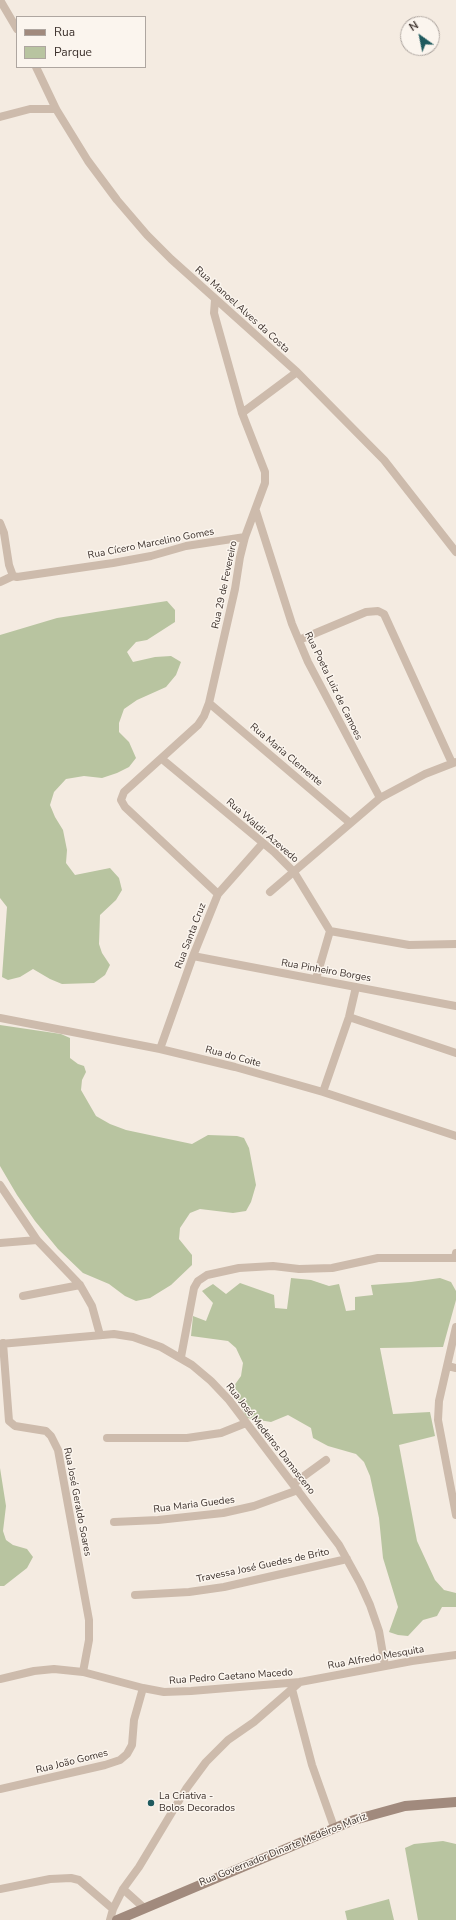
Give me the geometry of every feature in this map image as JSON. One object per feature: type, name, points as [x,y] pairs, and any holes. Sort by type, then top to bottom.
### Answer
[{"type":"main road","name":"Rua Governador Dinarte Medeiros Mariz","points":[[116,1920],[334,1827],[375,1813],[405,1806],[456,1802]]},
{"type":"street","points":[[0,0],[16,27]]},
{"type":"street","name":"Rua Manoel Alves da Costa","points":[[36,68],[56,109],[88,161],[117,200],[171,260],[297,372],[384,460],[456,552]]},
{"type":"street","points":[[0,117],[30,108],[56,109]]},
{"type":"street","name":"Rua 29 de Fevereiro","points":[[215,300],[214,312],[242,413],[265,472],[265,483],[245,538],[240,557],[235,589],[209,703],[198,725],[124,792],[121,800],[125,807],[218,894]]},
{"type":"street","points":[[242,413],[297,372]]},
{"type":"street","name":"Rua Poeta Luiz de Camoes","points":[[256,511],[299,640],[308,662],[380,798]]},
{"type":"street","points":[[0,523],[4,533],[9,565],[13,576],[0,582]]},
{"type":"street","name":"Rua Cícero Marcelino Gomes","points":[[13,576],[17,577],[113,563],[191,545],[245,538]]},
{"type":"street","points":[[270,892],[350,822],[380,798],[426,774],[454,763],[385,615],[382,612],[373,611],[356,615],[299,640]]},
{"type":"street","name":"Rua Maria Clemente","points":[[209,703],[350,822]]},
{"type":"street","name":"Rua Waldir Azevedo","points":[[162,759],[294,872],[330,931]]},
{"type":"street","name":"Rua Santa Cruz","points":[[160,1049],[218,894],[263,844]]},
{"type":"street","points":[[316,979],[330,931],[410,945],[456,944]]},
{"type":"street","name":"Rua Pinheiro Borges","points":[[194,956],[456,1006]]},
{"type":"street","points":[[323,1092],[349,1017],[356,987]]},
{"type":"street","points":[[349,1017],[456,1053]]},
{"type":"street","name":"Rua do Coite","points":[[0,1018],[160,1049],[236,1067],[323,1092],[456,1136]]},
{"type":"street","points":[[0,1184],[36,1240],[80,1286],[92,1306],[100,1335]]},
{"type":"street","points":[[0,1243],[36,1240]]},
{"type":"street","points":[[181,1357],[194,1288],[198,1281],[207,1275],[239,1268],[272,1266],[299,1269],[332,1268],[378,1258],[455,1258],[456,1253]]},
{"type":"street","points":[[22,1296],[80,1286]]},
{"type":"street","points":[[456,1328],[452,1367],[439,1401],[438,1420],[456,1515]]},
{"type":"street","name":"Rua José Medeiros Damasceno","points":[[2,1344],[114,1334],[134,1337],[161,1347],[181,1357],[211,1381],[246,1422],[348,1559],[360,1583],[379,1631],[385,1666]]},
{"type":"street","name":"Rua José Geraldo Soares","points":[[2,1344],[9,1421],[15,1426],[46,1431],[51,1436],[58,1450],[89,1620],[89,1640],[83,1672]]},
{"type":"street","points":[[107,1438],[186,1438],[221,1433],[246,1422]]},
{"type":"street","name":"Rua Maria Guedes","points":[[114,1522],[173,1519],[223,1513],[254,1506],[295,1487],[326,1460]]},
{"type":"street","name":"Travessa José Guedes de Brito","points":[[135,1595],[189,1592],[224,1587],[348,1559]]},
{"type":"street","name":"Rua Alfredo Mesquita","points":[[300,1682],[385,1666],[456,1655]]},
{"type":"street","name":"Rua Pedro Caetano Macedo","points":[[0,1679],[54,1669],[83,1672],[164,1692],[300,1682]]},
{"type":"street","points":[[110,1920],[113,1909],[123,1889],[139,1867],[186,1789],[206,1762],[228,1740],[254,1722],[300,1682]]},
{"type":"street","name":"Rua João Gomes","points":[[0,1789],[105,1766],[120,1760],[127,1754],[132,1745],[134,1720],[143,1688]]},
{"type":"street","points":[[292,1689],[312,1765],[334,1827]]},
{"type":"street","points":[[0,1888],[50,1879],[71,1878],[79,1880],[113,1909]]},
{"type":"street","points":[[123,1889],[144,1908]]},
{"type":"green space","points":[[167,601],[175,610],[175,622],[147,640],[136,642],[127,652],[133,662],[155,657],[171,656],[181,662],[176,675],[166,687],[137,700],[124,709],[119,723],[119,732],[129,742],[136,758],[129,767],[102,778],[84,776],[66,779],[54,792],[50,805],[63,830],[67,850],[66,863],[75,875],[110,868],[119,878],[122,890],[116,900],[100,915],[99,944],[102,953],[110,965],[105,975],[94,983],[62,984],[33,969],[20,977],[8,980],[2,977],[7,907],[0,898],[0,635],[57,618]]},
{"type":"green space","points":[[0,1025],[61,1034],[70,1038],[70,1058],[78,1064],[84,1066],[86,1072],[82,1080],[81,1090],[96,1116],[110,1124],[126,1130],[192,1144],[208,1135],[237,1136],[244,1138],[249,1148],[256,1185],[251,1202],[246,1211],[233,1213],[200,1209],[190,1213],[180,1228],[179,1239],[192,1255],[192,1265],[171,1285],[150,1298],[136,1301],[125,1296],[109,1284],[83,1273],[58,1249],[35,1221],[17,1195],[0,1166]]},
{"type":"green space","points":[[291,1278],[311,1280],[329,1286],[339,1284],[346,1311],[355,1310],[355,1297],[373,1295],[371,1285],[440,1278],[451,1282],[456,1291],[456,1300],[443,1347],[380,1348],[393,1414],[430,1412],[435,1436],[399,1445],[417,1541],[435,1580],[444,1590],[456,1593],[456,1607],[442,1607],[437,1616],[423,1620],[408,1636],[389,1632],[398,1607],[383,1558],[379,1518],[370,1476],[364,1462],[356,1454],[328,1446],[313,1438],[311,1428],[288,1415],[271,1422],[247,1418],[231,1390],[241,1376],[243,1363],[236,1348],[228,1341],[191,1336],[193,1316],[206,1321],[213,1303],[202,1291],[213,1284],[226,1294],[240,1283],[274,1295],[275,1308],[287,1309]]},
{"type":"green space","points":[[0,1468],[6,1506],[3,1531],[6,1540],[13,1545],[27,1549],[33,1557],[27,1568],[4,1586],[0,1586]]},
{"type":"green space","points":[[443,1841],[456,1844],[456,1920],[418,1920],[405,1848],[414,1844]]},
{"type":"green space","points":[[389,1899],[394,1920],[347,1920],[345,1911]]},
{"type":"place","name":"La Criativa - Bolos Decorados","points":[[151,1803]]}]
